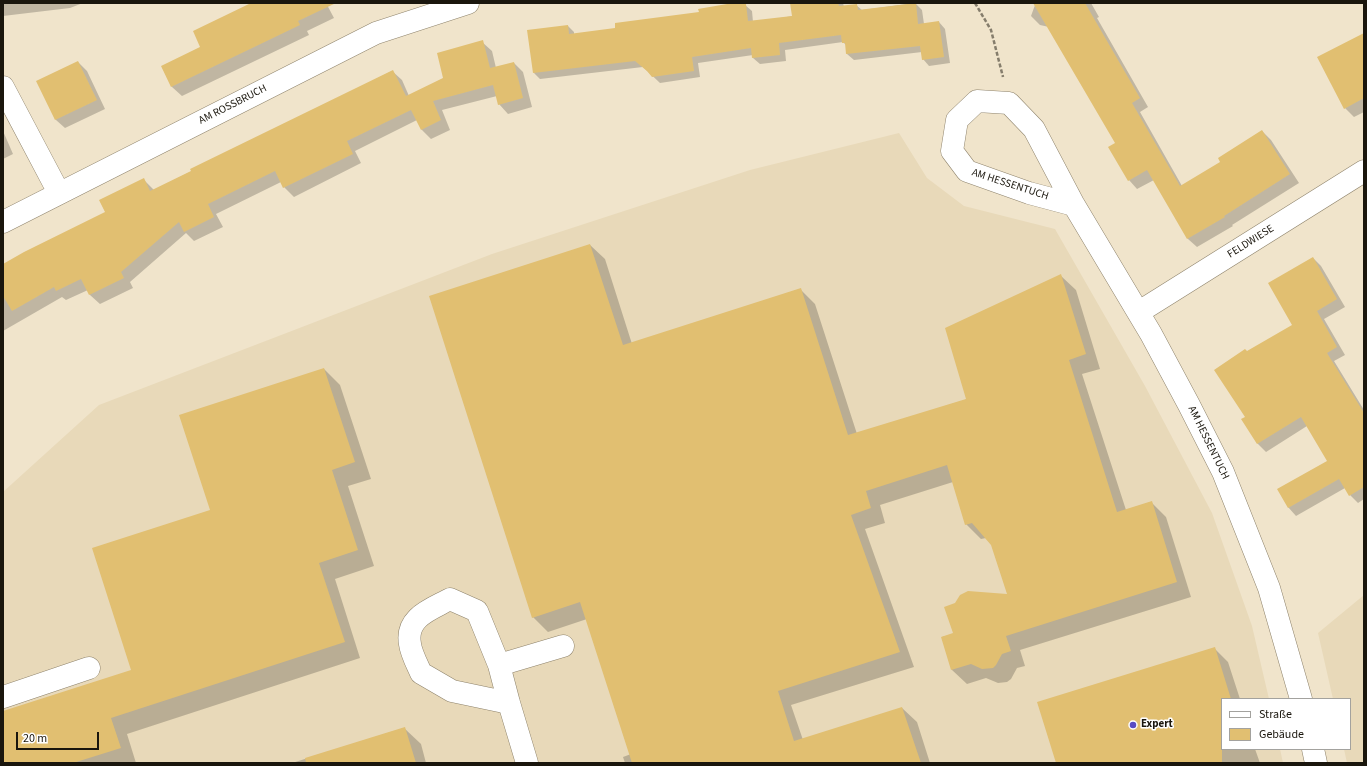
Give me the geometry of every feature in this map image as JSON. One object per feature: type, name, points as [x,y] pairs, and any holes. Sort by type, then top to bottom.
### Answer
[{"type":"street","name":"AM ROSSBRUCH","points":[[3,222],[59,192],[376,33],[468,3]]},
{"type":"street","points":[[3,87],[59,192]]},
{"type":"street","name":"AM HESSENTUCH","points":[[1074,205],[1029,193],[967,171],[952,151],[957,120],[977,101],[1009,103],[1034,129],[1074,205],[1139,312],[1223,472],[1269,588],[1301,698]]},
{"type":"street","name":"FELDWIESE","points":[[1139,312],[1364,171]]},
{"type":"street","points":[[509,703],[452,691],[421,673],[410,643],[410,628],[418,616],[450,599],[477,611],[499,665],[527,763]]},
{"type":"street","points":[[499,665],[563,646]]},
{"type":"street","points":[[3,697],[89,668]]},
{"type":"street","points":[[1313,750],[1316,763]]},
{"type":"path","points":[[975,3],[991,30],[1009,103]]},
{"type":"shaded area","points":[[899,133],[927,178],[964,206],[1055,229],[1145,386],[1212,513],[1252,626],[1269,698],[1221,698],[1221,750],[1280,750],[1283,763],[3,763],[3,492],[99,405],[492,254],[750,170]]},
{"type":"shaded area","points":[[1364,595],[1364,763],[1347,763],[1344,750],[1351,750],[1351,698],[1333,698],[1318,633]]},
{"type":"building","points":[[251,3],[336,3],[298,21],[300,25],[171,87],[161,66],[200,47],[193,31]]},
{"type":"building","points":[[790,3],[838,3],[839,6],[857,4],[858,10],[916,3],[918,24],[939,21],[944,57],[922,60],[920,46],[846,54],[845,43],[842,43],[841,35],[779,43],[780,55],[752,58],[751,48],[692,57],[694,71],[652,77],[635,61],[533,73],[527,30],[568,25],[569,34],[615,28],[615,23],[699,12],[698,9],[727,4],[746,4],[748,21],[792,16]]},
{"type":"building","points":[[1033,3],[1085,3],[1140,98],[1132,103],[1180,186],[1220,162],[1218,158],[1262,130],[1290,174],[1224,216],[1225,217],[1187,239],[1147,170],[1128,181],[1108,147],[1115,143]]},
{"type":"building","points":[[1364,33],[1364,98],[1344,109],[1317,57]]},
{"type":"building","points":[[483,40],[490,68],[514,62],[523,98],[498,105],[493,85],[433,101],[441,120],[421,130],[411,110],[347,141],[353,154],[283,188],[275,171],[208,204],[214,217],[184,232],[179,222],[121,272],[124,278],[89,295],[81,279],[56,291],[54,287],[12,311],[3,296],[3,264],[105,212],[99,200],[144,178],[150,191],[191,171],[190,169],[393,70],[406,96],[443,78],[437,53]]},
{"type":"building","points":[[78,61],[97,100],[55,120],[36,81]]},
{"type":"building","points":[[590,244],[623,345],[801,288],[848,435],[966,399],[945,328],[1061,274],[1086,354],[1069,360],[1117,512],[1152,501],[1177,582],[1006,636],[1011,651],[1002,654],[993,668],[982,669],[971,664],[951,670],[941,637],[953,633],[944,607],[955,603],[960,595],[968,591],[1007,594],[991,545],[972,523],[965,525],[947,465],[866,491],[871,508],[851,515],[900,652],[778,691],[794,741],[902,707],[921,763],[632,763],[580,602],[532,618],[429,296]]},
{"type":"building","points":[[1313,257],[1337,299],[1317,311],[1337,347],[1327,353],[1364,413],[1364,487],[1349,496],[1339,479],[1288,508],[1277,489],[1327,461],[1301,417],[1257,444],[1241,419],[1245,417],[1214,370],[1245,349],[1247,351],[1292,325],[1268,283]]},
{"type":"building","points":[[324,368],[355,462],[332,470],[358,550],[319,563],[345,642],[111,718],[121,748],[73,763],[3,763],[3,711],[131,670],[92,548],[210,510],[179,415]]},
{"type":"building","name":"Expert","points":[[1215,647],[1231,698],[1221,698],[1222,763],[1056,763],[1037,702]]},
{"type":"building","points":[[405,727],[416,763],[306,763],[305,758]]},
{"type":"place","name":"Expert","points":[[1133,725]]}]
